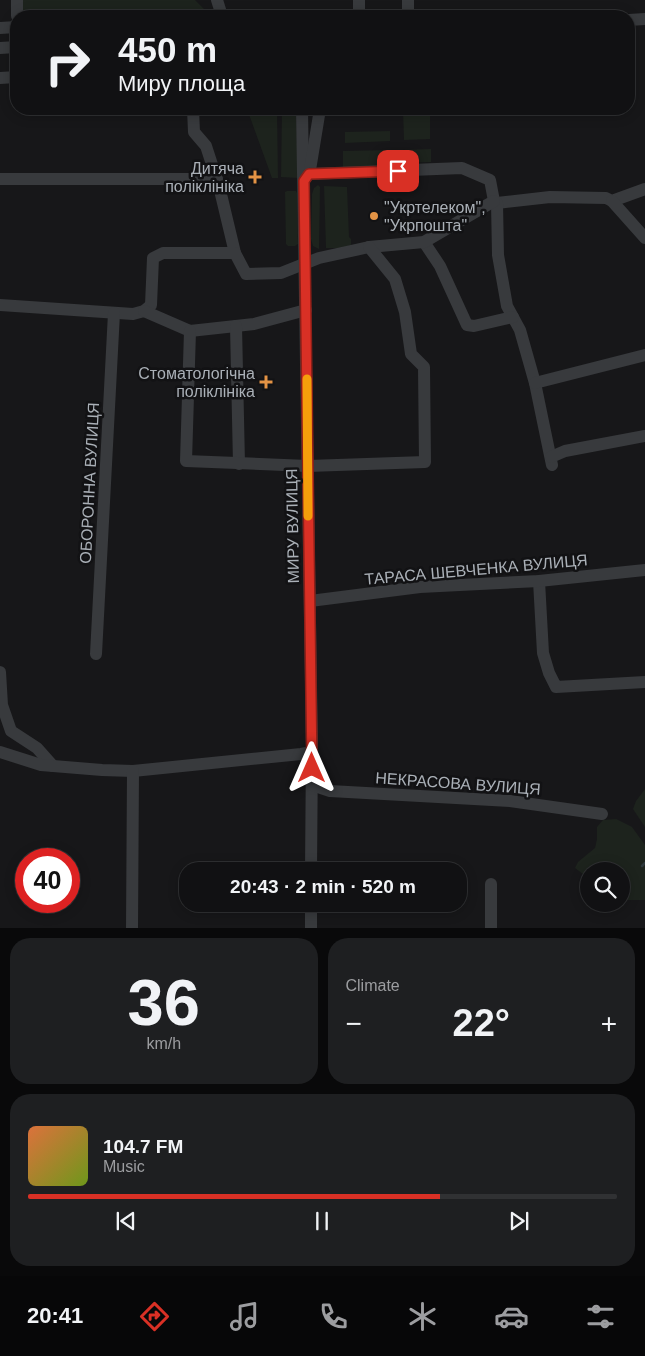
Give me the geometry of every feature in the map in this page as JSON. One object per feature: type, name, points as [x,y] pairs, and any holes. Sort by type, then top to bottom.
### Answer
[{"type":"street","points":[[193,115],[194,132],[206,146],[217,179],[235,254],[246,274],[281,273],[319,258],[369,247],[424,242],[496,202],[550,197],[606,198],[612,201],[645,238]]},
{"type":"street","points":[[303,115],[306,177]]},
{"type":"street","points":[[306,177],[319,115]]},
{"type":"street","points":[[306,177],[462,168],[490,180],[496,202],[498,256],[507,306],[520,330],[535,383],[552,461],[565,451],[645,436]]},
{"type":"street","name":"МИРУ ВУЛИЦЯ","points":[[306,177],[312,862]]},
{"type":"street","points":[[0,178],[217,179]]},
{"type":"street","points":[[612,201],[645,189]]},
{"type":"street","points":[[424,242],[440,266],[467,326],[513,317]]},
{"type":"street","points":[[190,331],[186,462],[308,466],[425,462],[424,367],[411,354],[405,312],[395,279],[369,247]]},
{"type":"street","points":[[0,305],[133,314],[144,311],[151,306],[153,258],[163,253],[235,254]]},
{"type":"street","points":[[144,311],[190,331],[254,324],[306,310]]},
{"type":"street","name":"ОБОРОННА ВУЛИЦЯ","points":[[96,654],[114,313]]},
{"type":"street","points":[[236,326],[239,464]]},
{"type":"street","points":[[535,383],[645,354]]},
{"type":"street","name":"ТАРАСА ШЕВЧЕНКА ВУЛИЦЯ","points":[[310,601],[420,587],[538,581],[645,570]]},
{"type":"street","points":[[538,581],[543,653],[549,673],[556,687],[645,682]]},
{"type":"street","points":[[0,672],[2,705],[11,731],[38,748],[53,766]]},
{"type":"street","points":[[0,752],[41,765],[133,771],[312,752]]},
{"type":"street","points":[[132,928],[133,771]]},
{"type":"street","name":"НЕКРАСОВА ВУЛИЦЯ","points":[[312,784],[330,791],[510,800],[602,814]]},
{"type":"street","points":[[491,884],[492,928]]},
{"type":"street","points":[[311,912],[311,928]]},
{"type":"shaded area","points":[[23,0],[195,0],[204,9],[204,10],[23,10]]},
{"type":"shaded area","points":[[249,115],[277,115],[278,178],[272,178]]},
{"type":"shaded area","points":[[282,115],[296,115],[298,178],[281,177]]},
{"type":"shaded area","points":[[403,115],[430,115],[430,139],[404,140]]},
{"type":"shaded area","points":[[390,131],[390,141],[345,143],[345,132]]},
{"type":"shaded area","points":[[431,149],[431,162],[404,163],[403,150]]},
{"type":"shaded area","points":[[391,150],[391,166],[343,168],[343,151]]},
{"type":"shaded area","points":[[318,185],[320,187],[319,249],[313,246],[311,239],[312,194],[314,188]]},
{"type":"shaded area","points":[[324,186],[347,187],[351,245],[343,248],[326,248]]},
{"type":"shaded area","points":[[296,191],[297,193],[298,244],[295,246],[288,246],[286,244],[285,192]]},
{"type":"shaded area","points":[[645,789],[645,827],[633,809],[636,801]]},
{"type":"shaded area","points":[[616,819],[632,827],[645,845],[645,900],[630,900],[630,862],[580,862],[580,872],[575,868],[578,862],[595,848],[597,827],[603,820]]},
{"type":"waterway","points":[[642,866],[645,863]]},
{"type":"slow traffic","points":[[307,379],[308,516]]},
{"type":"place","name":"Дитяча поліклініка","points":[[255,177]]},
{"type":"place","name":"\"Укртелеком\", \"Укрпошта\"","points":[[374,216]]},
{"type":"place","name":"Стоматологічна поліклініка","points":[[266,382]]},
{"type":"route","points":[[312,768],[304,181],[309,174],[398,171]]}]
